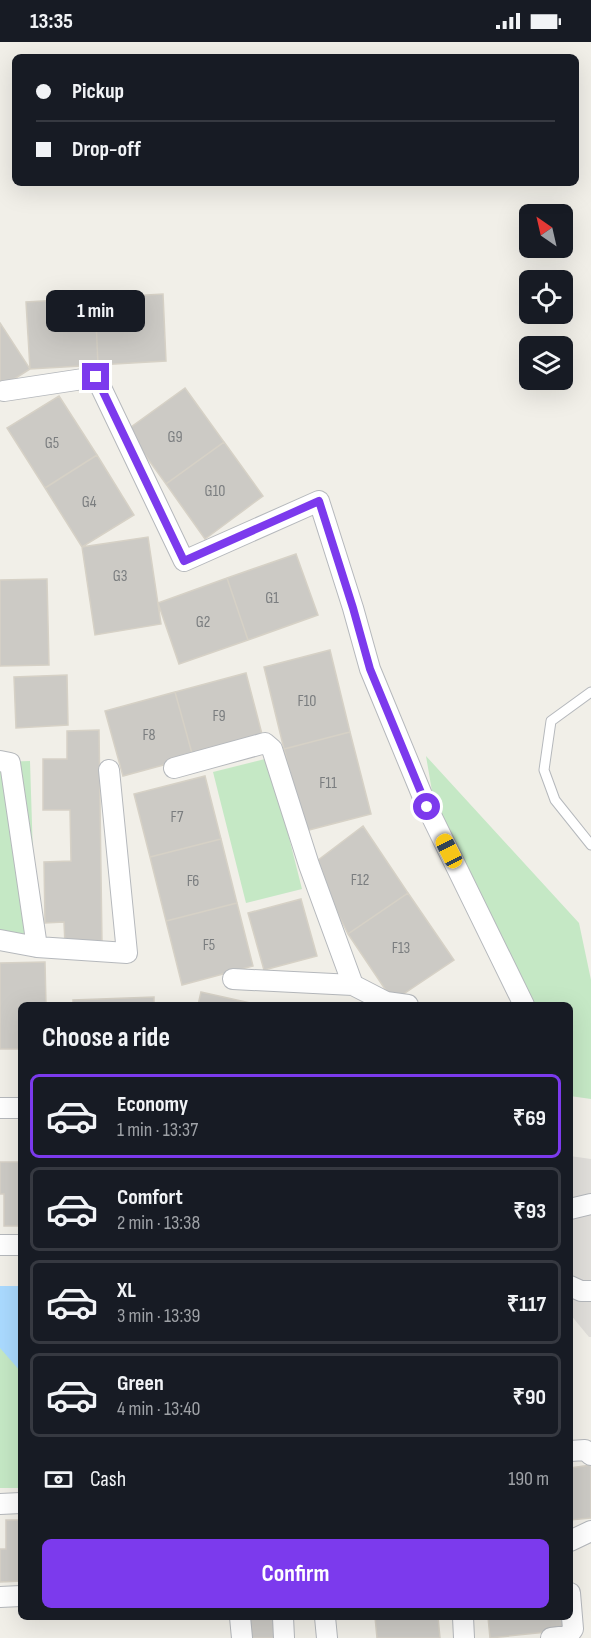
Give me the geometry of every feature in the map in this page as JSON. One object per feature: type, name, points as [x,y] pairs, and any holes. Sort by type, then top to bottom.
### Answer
[{"type":"street","points":[[4,391],[96,377],[184,561],[319,501],[370,669],[427,807],[523,1002]]},
{"type":"street","points":[[174,768],[265,743],[272,749],[309,865],[353,985]]},
{"type":"street","points":[[0,761],[10,763],[37,947]]},
{"type":"street","points":[[0,940],[37,947],[127,953],[108,770]]},
{"type":"street","points":[[233,979],[353,985],[387,1002]]},
{"type":"street","points":[[0,1108],[18,1108]]},
{"type":"street","points":[[573,1208],[591,1204]]},
{"type":"street","points":[[0,1245],[18,1245]]},
{"type":"street","points":[[573,1287],[581,1291],[591,1291]]},
{"type":"street","points":[[573,1451],[585,1450],[591,1455]]},
{"type":"street","points":[[0,1504],[18,1503]]},
{"type":"street","points":[[573,1540],[591,1531]]},
{"type":"street","points":[[0,1597],[18,1596]]},
{"type":"street","points":[[240,1620],[242,1638]]},
{"type":"street","points":[[283,1620],[284,1638]]},
{"type":"street","points":[[325,1620],[327,1638]]},
{"type":"street","points":[[463,1620],[465,1638]]},
{"type":"street","points":[[551,1638],[568,1636],[573,1629],[572,1620]]},
{"type":"lane","points":[[591,692],[551,721],[544,770],[555,800],[591,845]]},
{"type":"shaded area","points":[[573,1156],[591,1159],[591,1337],[573,1318]]},
{"type":"green space","points":[[426,756],[579,923],[591,980],[591,1099],[573,1096],[573,1002],[531,1002],[523,980],[434,803]]},
{"type":"green space","points":[[269,758],[302,889],[246,903],[213,772]]},
{"type":"green space","points":[[30,761],[36,950],[0,951],[0,762]]},
{"type":"green space","points":[[0,1286],[18,1286],[18,1488],[0,1488]]},
{"type":"water","points":[[0,1286],[18,1286],[18,1369],[0,1348]]},
{"type":"building","points":[[163,294],[166,361],[98,365],[95,298]]},
{"type":"building","points":[[95,298],[98,365],[30,369],[26,302]]},
{"type":"building","points":[[0,323],[30,369],[0,388]]},
{"type":"building","points":[[185,388],[224,442],[166,484],[127,430]]},
{"type":"building","points":[[59,396],[97,455],[45,488],[7,428]]},
{"type":"building","points":[[224,442],[263,496],[205,539],[166,484]]},
{"type":"building","points":[[97,455],[134,515],[82,547],[45,488]]},
{"type":"building","points":[[148,537],[161,624],[95,635],[82,547]]},
{"type":"building","points":[[296,554],[318,615],[248,640],[227,578]]},
{"type":"building","points":[[227,578],[248,640],[179,664],[158,603]]},
{"type":"building","points":[[47,579],[49,665],[0,666],[0,580]]},
{"type":"building","points":[[330,650],[350,732],[284,749],[264,667]]},
{"type":"building","points":[[246,673],[263,738],[193,757],[175,692]]},
{"type":"building","points":[[67,675],[68,725],[16,728],[14,677]]},
{"type":"building","points":[[175,692],[193,757],[123,776],[105,711]]},
{"type":"building","points":[[99,730],[102,944],[65,945],[64,922],[45,923],[44,862],[71,861],[70,810],[43,810],[43,759],[67,759],[67,731]]},
{"type":"building","points":[[350,732],[371,814],[305,831],[284,749]]},
{"type":"building","points":[[205,776],[221,839],[150,857],[134,794]]},
{"type":"building","points":[[363,826],[408,893],[348,934],[313,864]]},
{"type":"building","points":[[221,839],[237,903],[166,921],[150,857]]},
{"type":"building","points":[[408,893],[454,960],[393,1001],[348,934]]},
{"type":"building","points":[[301,899],[317,956],[264,970],[248,913]]},
{"type":"building","points":[[237,903],[253,966],[182,985],[166,921]]},
{"type":"building","points":[[45,962],[46,1002],[18,1002],[18,1049],[0,1049],[0,963]]},
{"type":"building","points":[[201,992],[246,1002],[199,1002]]},
{"type":"building","points":[[154,997],[154,1002],[73,1002],[73,1000]]},
{"type":"building","points":[[0,1162],[18,1162],[18,1226],[4,1226],[4,1194],[0,1194]]},
{"type":"building","points":[[591,1465],[591,1518],[573,1520],[573,1468]]},
{"type":"building","points":[[6,1520],[18,1520],[18,1581],[0,1582],[0,1549],[6,1549]]},
{"type":"building","points":[[248,1620],[278,1620],[279,1638],[250,1638]]},
{"type":"building","points":[[375,1620],[438,1620],[440,1638],[377,1638]]},
{"type":"building","points":[[488,1620],[564,1620],[566,1630],[490,1638]]},
{"type":"route","points":[[96,377],[184,561],[319,501],[370,669],[427,807]]}]
